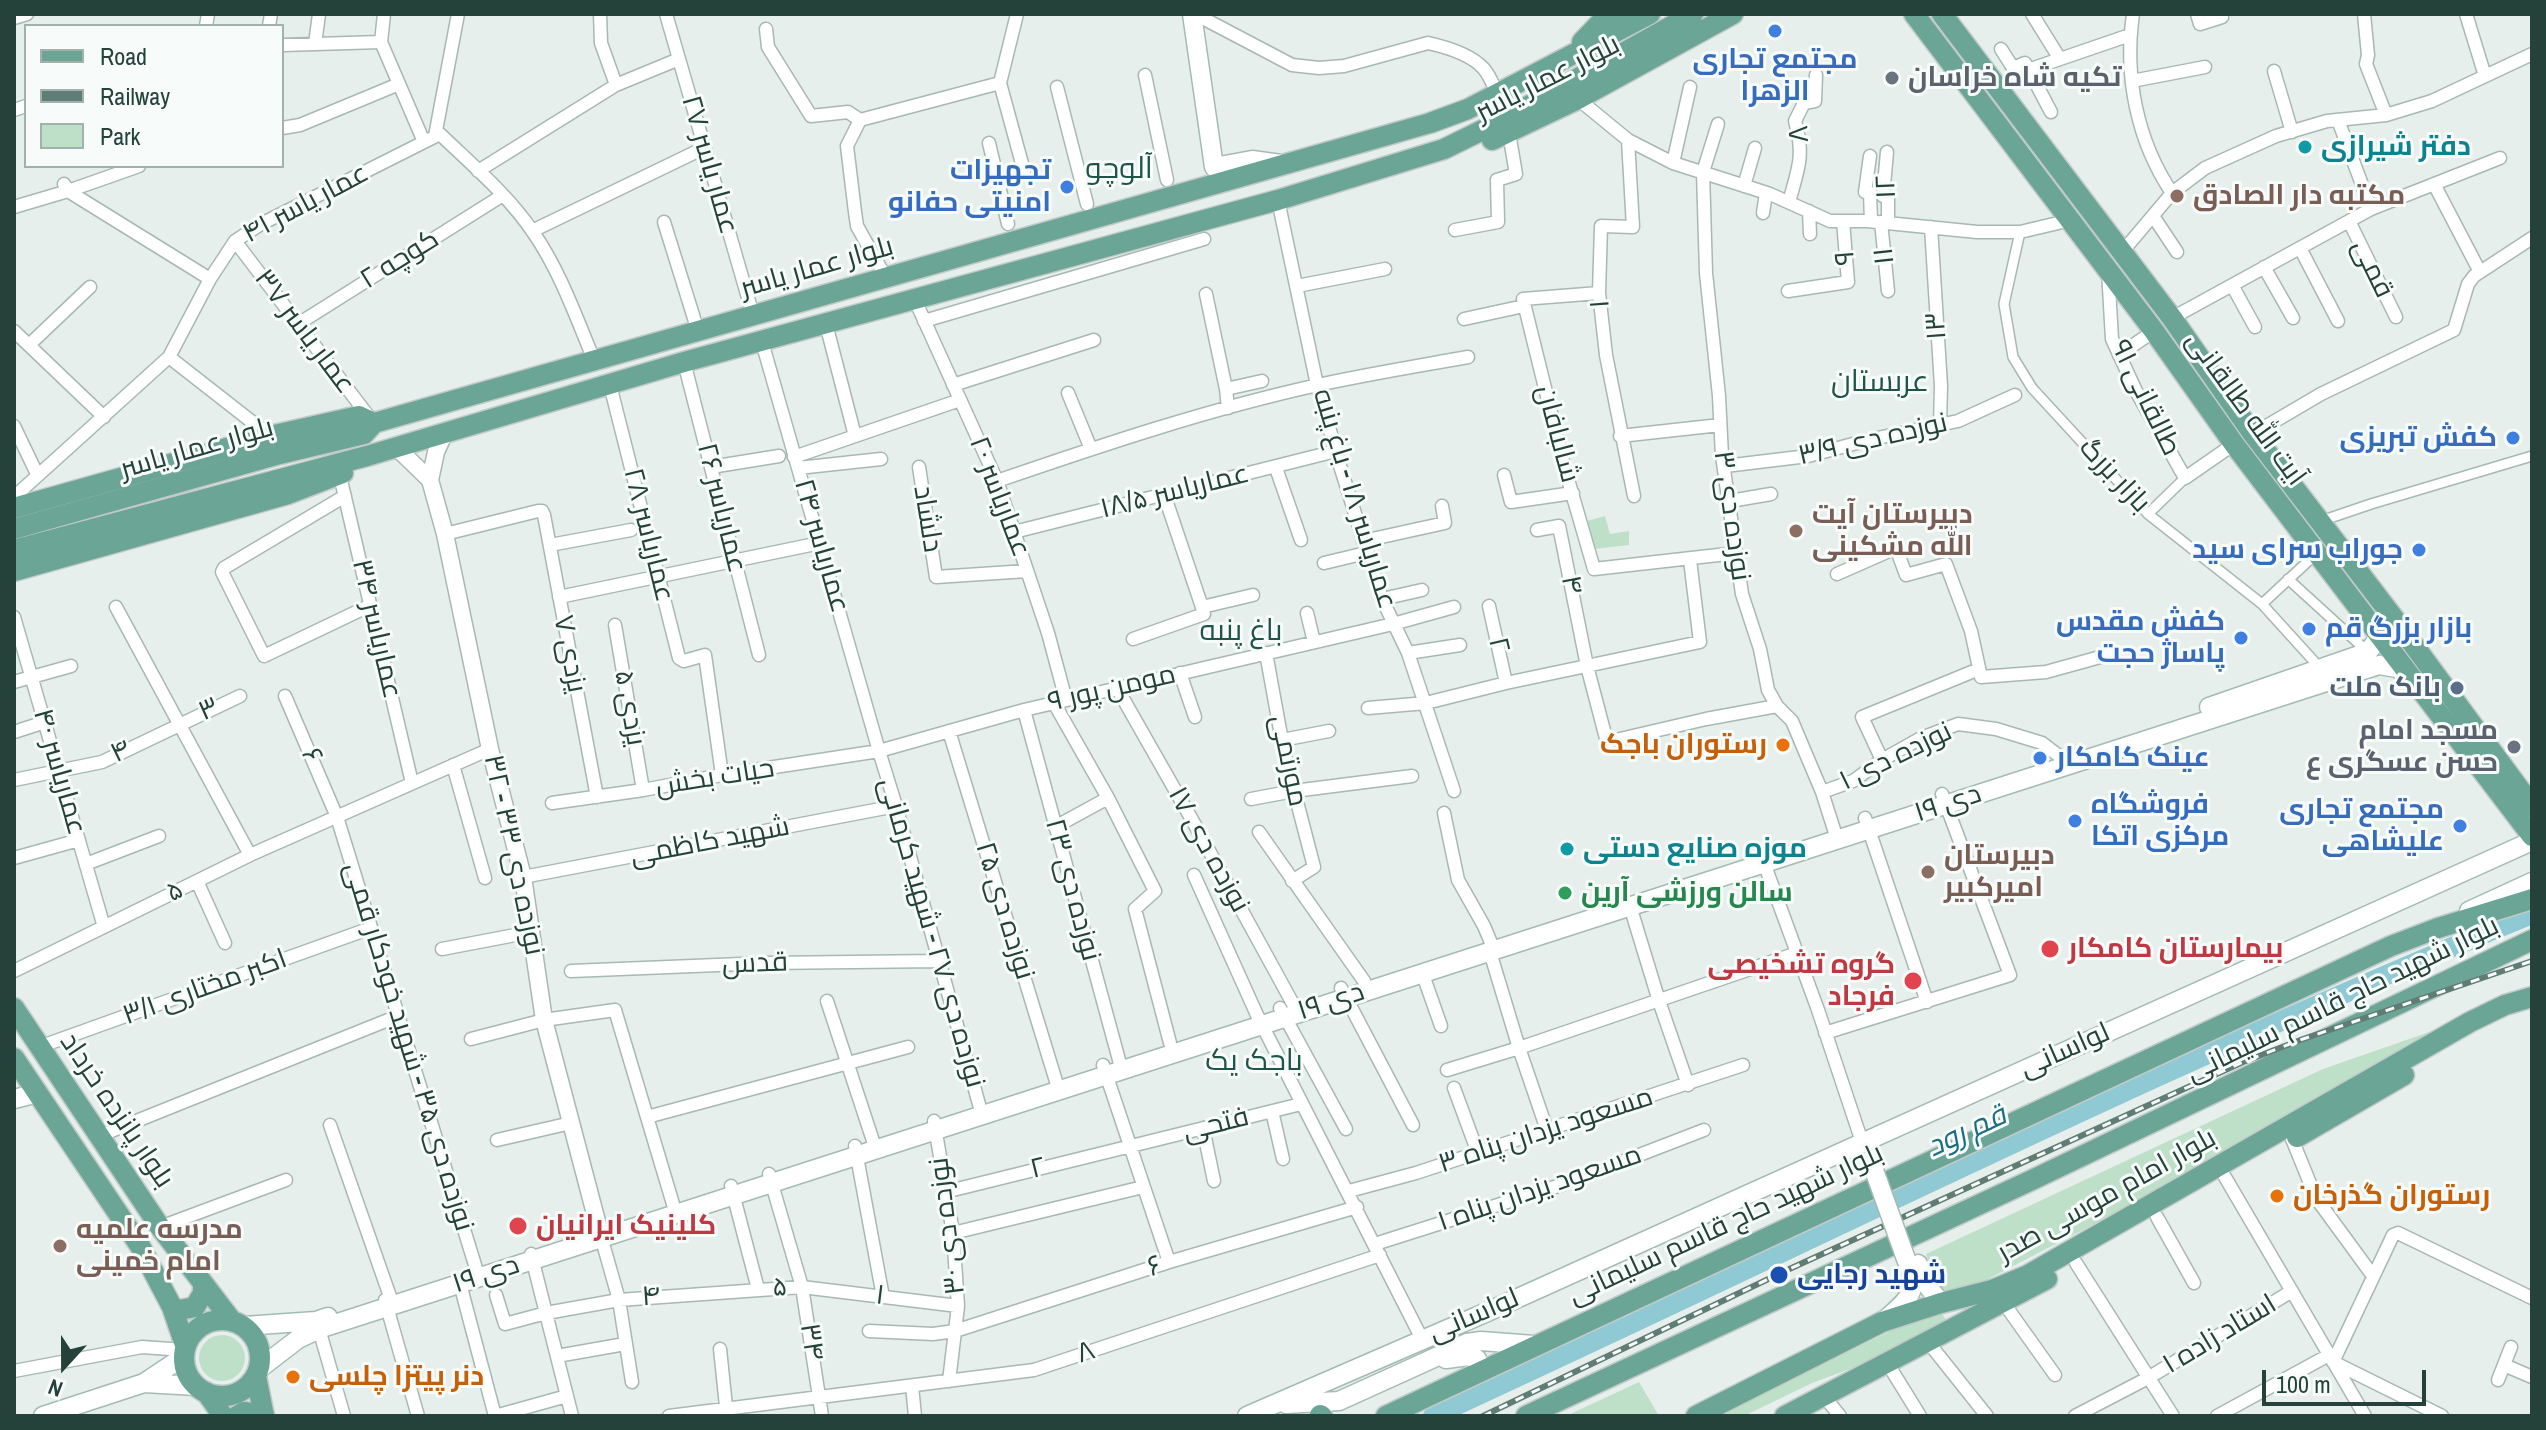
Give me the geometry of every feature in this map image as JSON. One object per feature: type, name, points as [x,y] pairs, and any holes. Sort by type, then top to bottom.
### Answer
[{"type":"main road","points":[[1194,14],[1214,167],[1252,160],[1284,165]]},
{"type":"main road","name":"بلوار عمار یاسر","points":[[1568,56],[1604,19],[1614,14]]},
{"type":"main road","name":"بلوار عمار یاسر","points":[[77,522],[280,454],[364,434],[374,423],[1430,123],[1468,109],[1650,14]]},
{"type":"main road","name":"بلوار عمار یاسر","points":[[77,522],[367,456],[684,362],[1278,200],[1444,149],[1505,119],[1693,14]]},
{"type":"main road","name":"بلوار عمار یاسر","points":[[1426,154],[1452,156],[1509,133],[1733,14]]},
{"type":"main road","name":"آیت الله طالقانی","points":[[1914,14],[2532,838]]},
{"type":"main road","name":"آیت الله طالقانی","points":[[1942,14],[2123,251],[2253,434],[2532,806]]},
{"type":"main road","points":[[14,508],[270,436],[359,416],[374,423]]},
{"type":"main road","points":[[14,571],[288,494],[343,486],[367,456]]},
{"type":"main road","points":[[14,529],[77,522]]},
{"type":"main road","points":[[14,550],[77,522]]},
{"type":"main road","points":[[2368,652],[2377,640],[2376,631]]},
{"type":"main road","name":"۱۹ دی","points":[[2063,761],[2368,652]]},
{"type":"main road","name":"۱۹ دی","points":[[257,1372],[298,1339],[389,1302],[1343,993],[1422,972],[1944,799],[2379,665],[2397,668],[2411,678]]},
{"type":"main road","name":"لواسانی","points":[[1247,1416],[1422,1339],[1868,1156],[2532,838]]},
{"type":"main road","name":"۱۹ دی","points":[[1366,986],[1390,970],[1491,947],[1630,906],[1762,858]]},
{"type":"main road","points":[[2438,928],[2532,882]]},
{"type":"main road","name":"بلوار شهید حاج قاسم سلیمانی","points":[[1386,1416],[2350,965],[2438,928],[2532,899]]},
{"type":"main road","name":"بلوار شهید حاج قاسم سلیمانی","points":[[1526,1416],[2034,1179],[2532,940]]},
{"type":"main road","name":"بلوار امام موسی صدر","points":[[1696,1416],[1882,1322],[1992,1290],[2028,1275],[2470,1022],[2505,1005],[2532,997]]},
{"type":"main road","name":"بلوار پانزده خرداد","points":[[14,1008],[160,1227],[203,1285],[238,1323]]},
{"type":"main road","name":"بلوار امام موسی صدر","points":[[1785,1416],[2076,1263],[2487,1028],[2532,1009]]},
{"type":"main road","name":"۱۹ دی","points":[[1112,1068],[1170,1043],[1260,1020]]},
{"type":"main road","name":"بلوار پانزده خرداد","points":[[14,1058],[140,1246],[172,1307],[184,1351]]},
{"type":"main road","points":[[14,1099],[38,1093]]},
{"type":"main road","points":[[1868,1156],[1910,1256],[1926,1284],[1955,1315],[1953,1329]]},
{"type":"main road","points":[[1882,1322],[1907,1301],[1913,1291],[1910,1256]]},
{"type":"main road","points":[[172,1307],[180,1310],[195,1307],[203,1293],[203,1285]]},
{"type":"main road","name":"۱۹ دی","points":[[238,1323],[316,1321],[389,1302]]},
{"type":"main road","points":[[43,1416],[144,1383],[184,1351],[199,1326],[221,1319],[238,1323],[255,1338],[260,1353],[257,1372],[264,1415],[251,1411],[237,1416]]},
{"type":"main road","points":[[1273,1404],[1339,1401],[1467,1343],[1481,1341],[1534,1345]]},
{"type":"main road","points":[[184,1351],[189,1378],[223,1416]]},
{"type":"main road","points":[[1429,1362],[1469,1356],[1477,1359],[1482,1371]]},
{"type":"main road","points":[[144,1383],[201,1389],[220,1396],[234,1394],[246,1387],[257,1372]]},
{"type":"street","points":[[14,18],[27,14]]},
{"type":"street","points":[[315,44],[319,14]]},
{"type":"street","points":[[384,14],[381,42],[399,84],[433,137],[478,171],[503,195],[532,231],[557,272],[594,360]]},
{"type":"street","points":[[433,137],[458,14]]},
{"type":"street","points":[[600,14],[601,43],[616,85]]},
{"type":"street","name":"عمار یاسر ۲۷","points":[[666,14],[753,315]]},
{"type":"street","points":[[1017,14],[1000,83],[1024,171]]},
{"type":"street","points":[[1194,14],[1292,65],[1319,68],[1344,66],[1428,43],[1439,45],[1481,66],[1497,93]]},
{"type":"street","points":[[2032,14],[2060,59]]},
{"type":"street","points":[[2133,14],[2130,35],[2132,81],[2140,130],[2149,155],[2172,193]]},
{"type":"street","points":[[2197,14],[2200,24],[2222,17]]},
{"type":"street","points":[[2364,14],[2366,64],[2386,115]]},
{"type":"street","points":[[2466,14],[2485,76]]},
{"type":"street","points":[[766,29],[768,47],[811,116],[848,112],[860,120],[1000,83]]},
{"type":"street","points":[[2028,70],[2130,35]]},
{"type":"street","points":[[284,45],[381,42]]},
{"type":"street","points":[[2001,49],[2013,68],[2025,63],[2051,112]]},
{"type":"street","points":[[2123,251],[2172,193],[2205,168],[2276,136],[2338,120],[2386,115],[2432,101],[2532,54]]},
{"type":"street","points":[[478,171],[616,85],[679,59]]},
{"type":"street","points":[[2132,81],[2205,67]]},
{"type":"street","points":[[2274,71],[2292,132]]},
{"type":"street","points":[[1145,75],[1167,180]]},
{"type":"street","name":"۸","points":[[1789,202],[1801,158],[1801,142],[1795,121],[1804,103],[1815,101],[1816,75]]},
{"type":"street","points":[[284,128],[300,125],[399,84]]},
{"type":"street","points":[[1057,87],[1087,204]]},
{"type":"street","points":[[1673,163],[1690,87]]},
{"type":"street","points":[[1578,99],[1628,140],[1673,163],[1766,193],[1830,221],[1880,222],[1977,232],[2020,232],[2071,220]]},
{"type":"street","points":[[860,120],[847,146],[857,226],[886,278]]},
{"type":"street","points":[[2338,120],[2371,209]]},
{"type":"street","points":[[1703,172],[1718,124]]},
{"type":"street","points":[[1455,230],[1498,222],[1497,180],[1516,174],[1509,133]]},
{"type":"street","name":"عمار یاسر ۴۱","points":[[14,497],[169,357],[210,279],[235,241],[261,224],[433,137]]},
{"type":"street","name":"۱","points":[[1628,140],[1633,227],[1601,226],[1599,293],[1606,355],[1634,496]]},
{"type":"street","points":[[989,143],[1008,224]]},
{"type":"street","points":[[532,231],[704,148]]},
{"type":"street","points":[[1744,186],[1755,148]]},
{"type":"street","name":"۱۲","points":[[1880,222],[1888,198],[1883,196],[1887,152]]},
{"type":"street","points":[[1870,156],[1865,192],[1870,193],[1880,222]]},
{"type":"street","points":[[2172,318],[2371,209],[2500,158]]},
{"type":"street","points":[[14,207],[132,168]]},
{"type":"street","name":"نوزده دی ۳","points":[[1703,172],[1706,273],[1720,425],[1742,594],[1760,649],[1768,690],[1777,706],[1792,721],[1836,834]]},
{"type":"street","points":[[2434,184],[2477,274]]},
{"type":"street","points":[[66,188],[210,279]]},
{"type":"street","points":[[1763,213],[1766,193]]},
{"type":"street","name":"کوچه ۲","points":[[298,324],[503,195]]},
{"type":"street","name":"عماریاسر ۱۸ - باغ پنبه","points":[[1278,200],[1317,385],[1336,451],[1382,599],[1401,634],[1454,791]]},
{"type":"street","points":[[1809,211],[1810,234]]},
{"type":"street","points":[[2153,216],[2177,252]]},
{"type":"street","name":"۹","points":[[1788,291],[1848,282],[1843,221]]},
{"type":"street","name":"قمی","points":[[2349,221],[2396,317]]},
{"type":"street","points":[[664,222],[698,331]]},
{"type":"street","name":"۱۱","points":[[1880,222],[1888,291]]},
{"type":"street","name":"۱۳","points":[[1931,227],[1941,386],[1940,425]]},
{"type":"street","name":"بازار بزرگ","points":[[2020,232],[2004,304],[2013,357],[2032,388],[2148,514],[2262,604],[2321,669]]},
{"type":"street","points":[[2253,434],[2321,394],[2454,330],[2468,284],[2477,274],[2532,238]]},
{"type":"street","points":[[924,321],[1204,239]]},
{"type":"street","name":"عمار یاسر ۳۷","points":[[235,241],[374,423]]},
{"type":"street","points":[[2300,248],[2338,321]]},
{"type":"street","points":[[2264,267],[2293,318]]},
{"type":"street","name":"طالقانی ۹۱","points":[[2107,268],[2112,339],[2136,391],[2185,478]]},
{"type":"street","points":[[1297,286],[1385,269]]},
{"type":"street","points":[[2232,285],[2255,327]]},
{"type":"street","points":[[29,345],[90,287]]},
{"type":"street","points":[[1464,319],[1524,302],[1599,293]]},
{"type":"street","points":[[1206,294],[1228,408]]},
{"type":"street","name":"عماریاسر ۲۰","points":[[915,300],[997,481],[1027,571],[1060,701],[1155,891],[1135,909],[1170,1043]]},
{"type":"street","name":"شالبافان","points":[[1524,302],[1594,569],[1690,560]]},
{"type":"street","points":[[826,324],[855,436]]},
{"type":"street","points":[[14,331],[104,417]]},
{"type":"street","points":[[2119,355],[2154,331]]},
{"type":"street","points":[[953,385],[1094,340]]},
{"type":"street","name":"عماریاسر ۲۴","points":[[762,342],[879,751]]},
{"type":"street","points":[[169,357],[270,436]]},
{"type":"street","points":[[997,481],[1228,408],[1317,385],[1468,357]]},
{"type":"street","name":"عماریاسر ۲۶","points":[[684,362],[759,655]]},
{"type":"street","points":[[1226,389],[1262,381]]},
{"type":"street","name":"عماریاسر ۲۸","points":[[610,385],[680,660],[705,655],[722,775]]},
{"type":"street","points":[[1068,393],[1091,449]]},
{"type":"street","name":"نوزده دی ۳/۹","points":[[1725,466],[1808,456],[1958,421],[2015,395]]},
{"type":"street","points":[[796,462],[855,436],[960,400]]},
{"type":"street","points":[[1620,436],[1720,425]]},
{"type":"street","points":[[14,426],[37,474]]},
{"type":"street","points":[[430,480],[436,452],[445,432]]},
{"type":"street","points":[[2148,514],[2185,478],[2234,444]]},
{"type":"street","points":[[396,447],[430,480]]},
{"type":"street","name":"عماریاسر ۱۸/۵","points":[[1014,532],[1336,451]]},
{"type":"street","points":[[711,467],[779,456]]},
{"type":"street","points":[[2321,521],[2532,456]]},
{"type":"street","points":[[796,462],[881,459]]},
{"type":"street","name":"دلشاد","points":[[919,467],[936,577],[1027,571]]},
{"type":"street","points":[[1276,468],[1301,540]]},
{"type":"street","points":[[1504,475],[1511,502],[1573,493]]},
{"type":"street","name":"۳۲ - نوزده دی ۳۳","points":[[430,480],[445,534],[490,749],[523,877],[544,1020],[600,1233]]},
{"type":"street","points":[[343,486],[223,570],[264,656],[371,605]]},
{"type":"street","name":"عماریاسر ۳۴","points":[[343,486],[412,783]]},
{"type":"street","points":[[1133,639],[1204,614],[1164,494]]},
{"type":"street","points":[[1730,501],[1771,494]]},
{"type":"street","points":[[1324,563],[1445,523],[1442,506]]},
{"type":"street","name":"یزدی ۷","points":[[445,534],[542,511],[597,797]]},
{"type":"street","name":"۴","points":[[1537,530],[1559,526],[1587,666]]},
{"type":"street","points":[[550,545],[631,530]]},
{"type":"street","points":[[559,597],[820,543]]},
{"type":"street","points":[[1837,574],[1896,548],[1906,575],[1946,564],[1971,631],[1980,673]]},
{"type":"street","points":[[1368,708],[1426,703],[1700,642],[1690,560],[1736,553]]},
{"type":"street","points":[[2262,604],[2317,553]]},
{"type":"street","points":[[2288,579],[2368,652]]},
{"type":"street","points":[[1382,599],[1422,590]]},
{"type":"street","points":[[1202,607],[1253,595]]},
{"type":"street","name":"۲","points":[[1489,606],[1506,683]]},
{"type":"street","points":[[116,607],[250,855]]},
{"type":"street","name":"مومن پور ۹","points":[[879,751],[1024,710],[1454,607]]},
{"type":"street","points":[[1307,613],[1314,642]]},
{"type":"street","name":"عماریاسر ۴۰","points":[[14,617],[104,927]]},
{"type":"street","name":"یزدی ۵","points":[[615,625],[643,790]]},
{"type":"street","points":[[1408,653],[1460,645]]},
{"type":"street","name":"مورتمی","points":[[1266,653],[1282,740],[1314,867],[1292,881]]},
{"type":"street","points":[[1882,760],[1862,717],[1980,673],[2046,672],[2111,654]]},
{"type":"street","points":[[14,682],[71,666]]},
{"type":"street","points":[[1587,666],[1607,742],[1777,706]]},
{"type":"street","points":[[1180,673],[1195,717]]},
{"type":"street","name":"نوزده دی ۱۷","points":[[1117,688],[1289,1011],[1346,1129]]},
{"type":"street","name":"۳","points":[[179,723],[240,696]]},
{"type":"street","name":"۶","points":[[285,696],[337,817]]},
{"type":"street","name":"نوزده دی ۲۳","points":[[1024,710],[1055,827],[1130,1147],[1169,1262]]},
{"type":"street","points":[[14,732],[45,722]]},
{"type":"street","name":"۴","points":[[59,770],[102,762],[179,723]]},
{"type":"street","name":"نوزده دی ۱","points":[[1822,792],[1853,781],[1921,738],[1958,724],[1996,729],[2042,743],[2063,761]]},
{"type":"street","name":"نوزده دی ۲۵","points":[[949,731],[1057,1086]]},
{"type":"street","points":[[1282,740],[1329,731]]},
{"type":"street","name":"۵","points":[[14,971],[250,855],[490,749]]},
{"type":"street","name":"حیات بخش","points":[[552,803],[879,751]]},
{"type":"street","name":"نوزده دی ۲۷ - شهید کرمانی","points":[[879,751],[980,1110]]},
{"type":"street","points":[[453,765],[485,878]]},
{"type":"street","points":[[14,780],[59,770]]},
{"type":"street","points":[[1251,799],[1412,776]]},
{"type":"street","points":[[1055,827],[1108,798]]},
{"type":"street","points":[[1825,1033],[2010,975],[1944,799]]},
{"type":"street","name":"شهید کاظمی","points":[[523,877],[896,806]]},
{"type":"street","points":[[1444,813],[1458,880],[1491,947],[1519,1048],[1547,1130]]},
{"type":"street","name":"نوزده دی ۳۵ - شهید خودکار قمی","points":[[337,817],[478,1273]]},
{"type":"street","points":[[1867,824],[1927,1002]]},
{"type":"street","points":[[1259,832],[1366,986]]},
{"type":"street","points":[[86,864],[159,836]]},
{"type":"street","points":[[14,858],[79,840]]},
{"type":"street","points":[[1762,858],[1868,1156]]},
{"type":"street","points":[[1194,875],[1301,1104],[1349,1191],[1422,1339]]},
{"type":"street","points":[[197,881],[225,943]]},
{"type":"street","points":[[1630,906],[1688,1085]]},
{"type":"street","name":"۳/۱ اکبر مختاری","points":[[39,1047],[371,928]]},
{"type":"street","points":[[442,949],[531,932]]},
{"type":"street","points":[[1447,1070],[1797,953]]},
{"type":"street","name":"قدس","points":[[571,971],[766,963],[939,961]]},
{"type":"street","points":[[1422,972],[1441,1026]]},
{"type":"street","points":[[1343,993],[1413,1125]]},
{"type":"street","points":[[827,1001],[847,1065],[865,1148],[883,1297]]},
{"type":"street","points":[[471,1039],[544,1020],[615,1010],[675,1210]]},
{"type":"street","points":[[99,1136],[398,1016]]},
{"type":"street","points":[[647,1117],[908,1047]]},
{"type":"street","name":"۳ مسعود یزدان پناه","points":[[1349,1191],[1416,1173],[1743,1065]]},
{"type":"street","points":[[1454,1088],[1478,1153]]},
{"type":"street","name":"فتحی","points":[[1130,1147],[1301,1104]]},
{"type":"street","points":[[1272,1111],[1283,1159]]},
{"type":"street","points":[[497,1140],[571,1123]]},
{"type":"street","points":[[330,1125],[389,1302],[418,1416]]},
{"type":"street","name":"نوزده دی ۳۰","points":[[935,1126],[953,1233],[958,1306],[949,1381]]},
{"type":"street","points":[[1203,1128],[1214,1181]]},
{"type":"street","name":"۱ مسعود یزدان پناه","points":[[1219,1308],[1564,1184],[1704,1130]]},
{"type":"street","points":[[2292,1139],[2316,1198],[2373,1276]]},
{"type":"street","name":"۲","points":[[945,1192],[1130,1147]]},
{"type":"street","points":[[2225,1177],[2365,1416]]},
{"type":"street","name":"۳۴","points":[[770,1179],[802,1287],[822,1416]]},
{"type":"street","points":[[160,1227],[286,1180]]},
{"type":"street","points":[[953,1233],[1143,1187]]},
{"type":"street","points":[[732,1191],[758,1289]]},
{"type":"street","name":"۶","points":[[955,1331],[1169,1262],[1357,1207]]},
{"type":"street","points":[[2157,1217],[2194,1283]]},
{"type":"street","points":[[600,1233],[619,1300],[632,1382]]},
{"type":"street","points":[[2217,1416],[2331,1359],[2393,1235],[2398,1233],[2532,1298]]},
{"type":"street","points":[[532,1256],[572,1416]]},
{"type":"street","points":[[2076,1263],[2173,1416]]},
{"type":"street","points":[[458,1279],[495,1416],[567,1396]]},
{"type":"street","name":"۱","points":[[802,1287],[958,1306]]},
{"type":"street","name":"۵","points":[[758,1289],[802,1287]]},
{"type":"street","name":"۴","points":[[496,1295],[505,1324],[619,1300],[758,1289]]},
{"type":"street","name":"استاد زاده ۱","points":[[2148,1378],[2292,1291]]},
{"type":"street","points":[[2003,1302],[2055,1375]]},
{"type":"street","name":"۸","points":[[949,1381],[1034,1370],[1219,1308]]},
{"type":"street","points":[[319,1329],[344,1416]]},
{"type":"street","points":[[869,1331],[933,1334],[955,1331]]},
{"type":"street","points":[[1928,1342],[1987,1416]]},
{"type":"street","points":[[557,1356],[625,1344]]},
{"type":"street","points":[[14,1371],[142,1347],[184,1351]]},
{"type":"street","points":[[2498,1380],[2511,1347]]},
{"type":"street","points":[[720,1349],[727,1413]]},
{"type":"street","points":[[2331,1359],[2442,1416]]},
{"type":"street","points":[[1886,1361],[1920,1416]]},
{"type":"street","points":[[2504,1365],[2532,1377]]},
{"type":"street","points":[[2075,1416],[2148,1378]]},
{"type":"street","points":[[669,1416],[727,1413],[820,1397],[949,1381]]},
{"type":"street","points":[[912,1386],[915,1416]]},
{"type":"street","points":[[1823,1395],[1840,1416]]},
{"type":"green space","points":[[1605,516],[1610,534],[1629,531],[1629,545],[1594,549],[1587,521]]},
{"type":"green space","points":[[2438,1029],[2427,1039],[2175,1182],[1967,1290],[1939,1294],[1926,1254],[2323,1069]]},
{"type":"green space","points":[[1941,1312],[1946,1320],[1945,1325],[1880,1358],[1812,1383],[1744,1416],[1717,1416],[1909,1322]]},
{"type":"green space","points":[[222,1335],[239,1341],[245,1358],[239,1375],[222,1381],[205,1375],[199,1358],[205,1341]]},
{"type":"green space","points":[[1639,1382],[1659,1416],[1566,1416]]},
{"type":"waterway","name":"قم رود","points":[[1433,1416],[2117,1095],[2393,972],[2532,914]]},
{"type":"railway","points":[[1483,1416],[1785,1271],[2243,1062],[2532,961]]},
{"type":"place","name":"مجتمع تجاری الزهرا","points":[[1775,31]]},
{"type":"place","name":"تکیه شاه خراسان","points":[[1892,78]]},
{"type":"place","name":"دفتر شیرازی","points":[[2305,147]]},
{"type":"place","name":"تجهیزات امنیتی حفانو","points":[[1067,187]]},
{"type":"place","name":"مکتبه دار الصادق","points":[[2177,196]]},
{"type":"place","name":"کفش تبریزی","points":[[2513,438]]},
{"type":"place","name":"دبیرستان آیت الله مشکینی","points":[[1796,531]]},
{"type":"place","name":"جوراب سرای سید","points":[[2419,550]]},
{"type":"place","name":"بازار بزرگ قم","points":[[2309,629]]},
{"type":"place","name":"کفش مقدس پاساژ حجت","points":[[2241,638]]},
{"type":"place","name":"بانک ملت","points":[[2457,688]]},
{"type":"place","name":"رستوران باجک","points":[[1783,745]]},
{"type":"place","name":"مسجد امام حسن عسگری ع","points":[[2514,747]]},
{"type":"place","name":"عینک کامکار","points":[[2040,758]]},
{"type":"place","name":"فروشگاه مرکزی اتکا","points":[[2075,821]]},
{"type":"place","name":"مجتمع تجاری علیشاهی","points":[[2460,826]]},
{"type":"place","name":"موزه صنایع دستی","points":[[1567,849]]},
{"type":"place","name":"دبیرستان امیرکبیر","points":[[1928,872]]},
{"type":"place","name":"سالن ورزشی آرین","points":[[1565,893]]},
{"type":"place","name":"بیمارستان کامکار","points":[[2050,949]]},
{"type":"place","name":"گروه تشخیصی فرجاد","points":[[1913,981]]},
{"type":"place","name":"رستوران گذرخان","points":[[2277,1196]]},
{"type":"place","name":"کلینیک ایرانیان","points":[[518,1226]]},
{"type":"place","name":"مدرسه علمیه امام خمینی","points":[[60,1246]]},
{"type":"place","name":"شهید رجایی","points":[[1779,1275]]},
{"type":"place","name":"دنر پیتزا چلسی","points":[[293,1377]]},
{"type":"district","name":"آلوچو","points":[[1119,170]]},
{"type":"district","name":"عربستان","points":[[1880,383]]},
{"type":"district","name":"باغ پنبه","points":[[1241,632]]},
{"type":"district","name":"باجک یک","points":[[1254,1062]]}]
